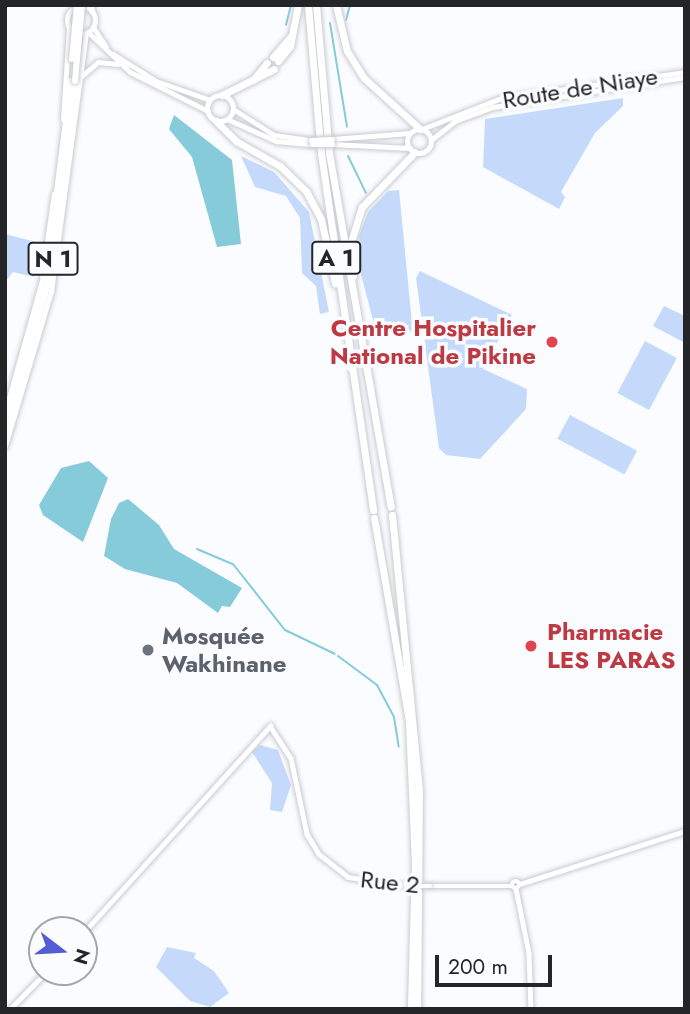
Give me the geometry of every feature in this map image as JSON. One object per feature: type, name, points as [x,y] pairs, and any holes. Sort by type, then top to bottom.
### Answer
[{"type":"highway","name":"N 1","points":[[5,432],[34,345],[54,254],[74,104],[80,5]]},
{"type":"highway","points":[[222,95],[253,80],[273,63],[292,35],[298,5]]},
{"type":"highway","name":"A 1","points":[[308,5],[340,293],[408,720],[415,862],[411,1009]]},
{"type":"highway","name":"A 1","points":[[316,5],[329,152],[351,293],[391,511],[419,789],[416,1009]]},
{"type":"highway","points":[[337,6],[347,51],[364,78],[421,129]]},
{"type":"highway","name":"N 1","points":[[5,416],[48,263],[75,80]]},
{"type":"highway","points":[[216,121],[306,191],[321,219],[340,293]]},
{"type":"highway","points":[[351,293],[351,242],[358,215],[413,150]]},
{"type":"main road","points":[[312,142],[274,135],[233,109],[222,95],[210,100],[137,71],[105,47],[93,27],[92,8],[71,8],[69,27],[87,33],[120,64],[208,111],[216,121],[227,119],[276,141],[312,142],[332,142],[425,151],[431,140],[421,129],[411,133],[332,142]]},
{"type":"main road","points":[[87,33],[93,27]]},
{"type":"main road","points":[[75,80],[98,62],[120,64]]},
{"type":"main road","points":[[208,111],[210,100]]},
{"type":"main road","points":[[227,119],[233,109]]},
{"type":"main road","points":[[411,133],[413,150]]},
{"type":"street","points":[[5,404],[45,258],[69,27]]},
{"type":"street","points":[[75,80],[87,33]]},
{"type":"street","name":"Route de Niaye","points":[[476,109],[685,75]]},
{"type":"street","points":[[421,129],[476,109]]},
{"type":"street","points":[[431,140],[476,109]]},
{"type":"street","points":[[5,446],[34,345]]},
{"type":"street","name":"Rue 2","points":[[98,917],[271,726],[295,775],[307,834],[326,862],[359,881],[406,886],[516,886],[685,831]]},
{"type":"street","points":[[516,886],[529,953],[531,1009]]},
{"type":"street","points":[[10,1009],[32,986]]},
{"type":"shaded area","points":[[623,98],[623,106],[595,133],[561,192],[565,197],[559,209],[483,167],[485,119]]},
{"type":"shaded area","points":[[174,115],[232,160],[241,244],[217,247],[192,157],[169,129]]},
{"type":"shaded area","points":[[241,156],[274,172],[309,212],[329,312],[320,314],[316,286],[302,273],[300,218],[286,196],[255,187]]},
{"type":"shaded area","points":[[399,190],[413,333],[399,324],[375,328],[358,263],[359,236],[368,212],[388,191]]},
{"type":"shaded area","points":[[5,234],[40,243],[34,277],[13,272],[5,282]]},
{"type":"shaded area","points":[[420,271],[512,315],[483,369],[527,389],[526,409],[480,459],[446,455],[439,448],[416,278]]},
{"type":"shaded area","points":[[664,306],[685,316],[685,343],[653,326]]},
{"type":"shaded area","points":[[645,341],[677,358],[649,410],[617,393]]},
{"type":"shaded area","points":[[570,415],[637,451],[624,475],[557,439]]},
{"type":"shaded area","points":[[89,461],[108,478],[83,542],[43,515],[39,505],[61,468]]},
{"type":"shaded area","points":[[128,499],[159,525],[174,549],[242,588],[230,607],[222,606],[218,613],[177,583],[125,569],[104,556],[111,519],[119,503]]},
{"type":"shaded area","points":[[260,745],[278,750],[291,785],[282,812],[270,810],[272,783],[252,752]]},
{"type":"shaded area","points":[[167,947],[196,953],[194,958],[214,971],[229,993],[210,1007],[190,1001],[156,967]]},
{"type":"waterway","points":[[286,25],[291,5]]},
{"type":"waterway","points":[[346,20],[350,5]]},
{"type":"waterway","points":[[330,23],[347,127]]},
{"type":"waterway","points":[[348,156],[366,193]]},
{"type":"waterway","points":[[197,549],[233,564],[285,630],[335,654]]},
{"type":"waterway","points":[[338,656],[377,685],[394,717],[399,747]]},
{"type":"place","name":"Centre Hospitalier National de Pikine","points":[[552,342]]},
{"type":"place","name":"Pharmacie LES PARAS","points":[[531,646]]},
{"type":"place","name":"Mosquée Wakhinane","points":[[148,650]]}]
